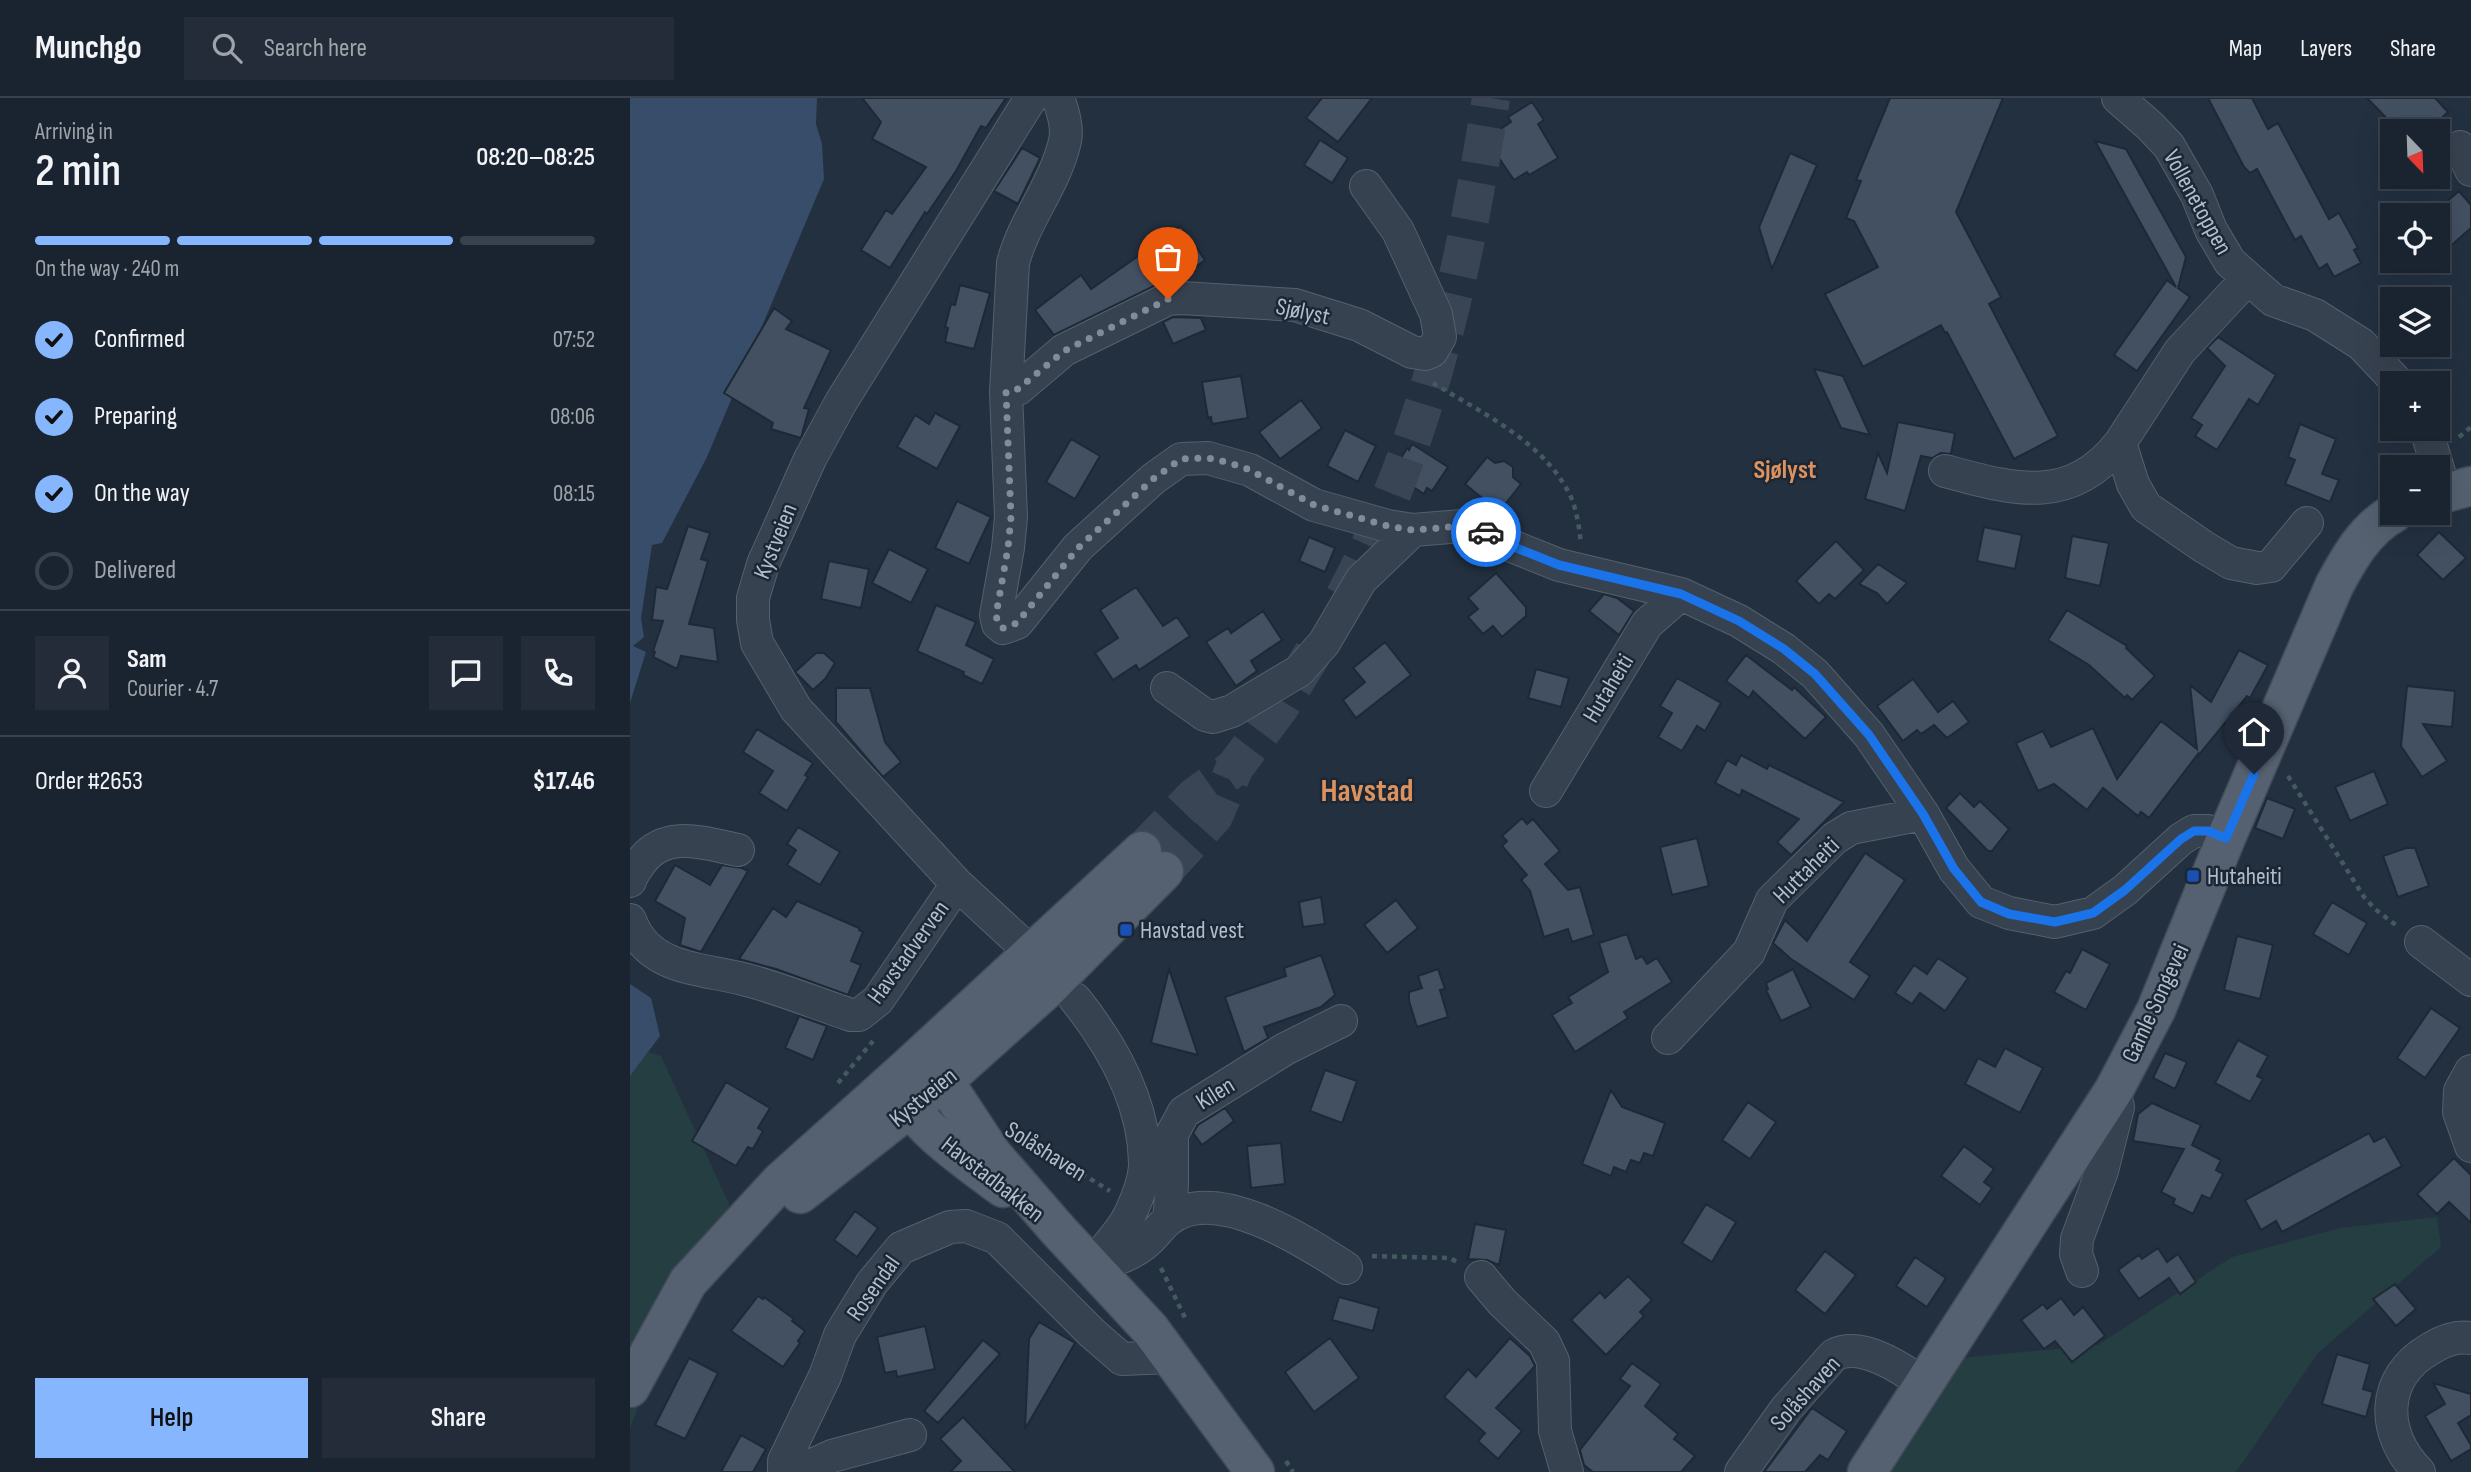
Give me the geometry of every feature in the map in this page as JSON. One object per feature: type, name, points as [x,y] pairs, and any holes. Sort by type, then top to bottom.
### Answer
[{"type":"main road","name":"Gamle Songevei","points":[[1867,1472],[2114,1090],[2156,1010],[2334,586],[2351,555],[2367,535],[2380,524]]},
{"type":"main road","name":"Kystveien","points":[[630,1388],[641,1365],[688,1282],[780,1182],[905,1070],[1153,861],[1048,988],[944,1081],[793,1199],[732,1252],[672,1311]]},
{"type":"main road","points":[[911,1107],[905,1070],[944,1081]]},
{"type":"main road","name":"Havstadbakken","points":[[944,1081],[992,1154],[1150,1329],[1255,1472]]},
{"type":"main road","name":"Havstadbakken","points":[[911,1107],[941,1140],[1058,1230]]},
{"type":"street","name":"Kystveien","points":[[1024,947],[957,884],[796,709],[757,643],[752,620],[753,598],[763,564],[799,483],[841,402],[1031,98]]},
{"type":"street","points":[[1058,98],[1064,115],[1066,139],[1049,184],[1018,244],[1013,263],[1006,392],[1011,517],[996,615],[998,624],[1003,628],[1017,623],[1078,548],[1153,479],[1181,459],[1208,458],[1250,470],[1314,505],[1388,526],[1413,530],[1462,526],[1478,528],[1514,547],[1559,565],[1681,594],[1739,621],[1784,649],[1815,674],[1869,735],[1923,814],[1954,869],[1981,902],[2009,914],[2055,922],[2093,913],[2125,890],[2181,839],[2194,831],[2208,831],[2226,838]]},
{"type":"street","name":"Vollenetoppen","points":[[2118,98],[2169,146],[2230,262],[2273,300],[2315,315],[2361,344],[2387,371]]},
{"type":"street","points":[[1366,186],[1398,231],[1437,314],[1440,337],[1432,351]]},
{"type":"street","name":"Vollenetoppen","points":[[1944,471],[2003,486],[2048,488],[2075,481],[2110,456],[2180,351],[2248,278]]},
{"type":"street","name":"Sjølyst","points":[[1006,392],[1018,389],[1064,351],[1168,299],[1295,305],[1359,325],[1412,352],[1425,354],[1432,351]]},
{"type":"street","points":[[2431,441],[2451,491]]},
{"type":"street","points":[[2120,443],[2133,484],[2146,507],[2231,563],[2257,569],[2271,566],[2306,523]]},
{"type":"street","points":[[1167,688],[1205,715],[1213,717],[1232,711],[1299,671],[1324,643],[1361,580],[1413,530]]},
{"type":"street","name":"Hutaheiti","points":[[1546,791],[1647,624],[1681,594]]},
{"type":"street","name":"Huttaheiti","points":[[1668,1038],[1749,952],[1772,900],[1835,838],[1852,828],[1923,814]]},
{"type":"street","points":[[630,881],[649,851],[657,846],[676,841],[738,850]]},
{"type":"street","name":"Havstadverven","points":[[630,920],[636,936],[652,951],[681,967],[744,979],[856,1016],[878,1000],[957,884]]},
{"type":"street","points":[[2421,942],[2471,980]]},
{"type":"street","points":[[1074,999],[1096,1025],[1118,1060],[1133,1099],[1145,1164],[1141,1185],[1129,1217],[1091,1265]]},
{"type":"street","name":"Kilen","points":[[1169,1219],[1172,1134],[1184,1112],[1285,1049],[1341,1021]]},
{"type":"street","points":[[2471,1071],[2459,1091],[2459,1112],[2471,1146]]},
{"type":"street","points":[[2082,1271],[2076,1254],[2077,1239],[2102,1171],[2118,1107],[2114,1090]]},
{"type":"street","points":[[1091,1265],[1123,1258],[1148,1242],[1169,1219],[1193,1207],[1243,1215],[1296,1236],[1346,1268]]},
{"type":"street","name":"Rosendal","points":[[784,1472],[784,1461],[825,1376],[840,1335],[872,1283],[901,1248],[950,1227],[966,1226],[997,1238],[1092,1333],[1122,1359],[1171,1357]]},
{"type":"street","points":[[1481,1277],[1502,1302],[1544,1342],[1553,1361],[1555,1431],[1567,1472]]},
{"type":"street","points":[[2419,1472],[2399,1448],[2391,1426],[2393,1396],[2399,1377],[2413,1358],[2445,1340],[2471,1338]]},
{"type":"street","name":"Solåshaven","points":[[1741,1472],[1786,1409],[1834,1355],[1842,1351],[1866,1353],[1923,1383]]},
{"type":"street","points":[[797,1472],[832,1456],[910,1435]]},
{"type":"path","points":[[1432,351],[1427,374],[1432,382],[1512,432],[1550,463],[1571,496],[1577,515],[1586,572]]},
{"type":"path","points":[[2459,437],[2471,427]]},
{"type":"path","points":[[2263,752],[2274,758],[2297,787],[2364,897],[2375,909],[2421,942]]},
{"type":"path","name":"Solåshaven","points":[[1016,1133],[1109,1190]]},
{"type":"path","points":[[1346,1268],[1367,1256],[1450,1258],[1481,1277]]},
{"type":"green space","points":[[648,1052],[661,1056],[729,1204],[722,1260],[640,1402],[630,1428],[630,1076]]},
{"type":"green space","points":[[2437,1217],[2441,1247],[2318,1353],[2236,1472],[1851,1472],[1940,1360],[2098,1345],[2232,1257],[2340,1228]]},
{"type":"water","points":[[630,98],[817,98],[816,124],[822,144],[824,179],[707,457],[662,543],[652,545],[641,618],[644,637],[633,646],[646,652],[630,703]]},
{"type":"water","points":[[630,984],[651,998],[660,1036],[630,1076]]},
{"type":"building","points":[[862,98],[1006,98],[986,128],[981,126],[956,171],[927,214],[925,212],[890,268],[861,250],[886,210],[892,214],[926,167],[872,139],[881,122]]},
{"type":"building","points":[[1322,98],[1372,98],[1338,142],[1306,118]]},
{"type":"building","points":[[1890,98],[2003,98],[1956,212],[2001,297],[1989,304],[2058,436],[2014,459],[1941,325],[1863,367],[1825,294],[1878,267],[1854,221],[1846,218],[1861,181],[1856,180]]},
{"type":"building","points":[[2208,98],[2252,98],[2268,129],[2278,123],[2329,219],[2339,213],[2358,248],[2354,250],[2361,263],[2334,277],[2327,264],[2319,269],[2301,236],[2295,240],[2257,169],[2250,173],[2244,167]]},
{"type":"building","points":[[2367,98],[2435,98],[2448,112],[2441,119],[2387,119]]},
{"type":"building","points":[[1532,102],[1544,120],[1538,124],[1558,158],[1529,175],[1527,172],[1514,180],[1486,139],[1511,122],[1508,117]]},
{"type":"building","points":[[1320,140],[1348,158],[1332,183],[1304,165]]},
{"type":"building","points":[[2095,141],[2126,149],[2186,257],[2178,288],[2190,297],[2137,371],[2114,355],[2167,280],[2176,287]]},
{"type":"building","points":[[1022,148],[1040,158],[1018,204],[994,191]]},
{"type":"building","points":[[1790,153],[1817,165],[1772,269],[1759,227]]},
{"type":"building","points":[[2459,191],[2471,205],[2471,228],[2450,246],[2450,203],[2445,203]]},
{"type":"building","points":[[1181,226],[1205,260],[1183,276],[1185,280],[1160,283],[1054,335],[1035,310],[1081,275],[1091,289]]},
{"type":"building","points":[[960,285],[990,293],[974,349],[945,342],[948,328],[945,327],[951,304],[955,305]]},
{"type":"building","points":[[774,308],[792,321],[786,329],[831,350],[804,408],[809,409],[801,438],[771,429],[773,423],[724,393]]},
{"type":"building","points":[[1173,317],[1201,318],[1206,330],[1173,344],[1163,322]]},
{"type":"building","points":[[2218,337],[2276,375],[2258,405],[2249,399],[2217,450],[2195,436],[2202,425],[2191,418],[2225,366],[2207,348]]},
{"type":"building","points":[[1814,369],[1843,376],[1870,435],[1841,428]]},
{"type":"building","points":[[1241,376],[1248,418],[1212,424],[1211,417],[1208,418],[1202,382]]},
{"type":"building","points":[[1301,400],[1322,428],[1280,459],[1259,432]]},
{"type":"building","points":[[935,413],[960,426],[937,469],[897,447],[915,415],[929,424]]},
{"type":"building","points":[[1898,422],[1955,433],[1951,454],[1941,453],[1932,458],[1921,456],[1905,511],[1865,499],[1878,453],[1887,473]]},
{"type":"building","points":[[2300,424],[2336,439],[2322,474],[2339,480],[2330,502],[2285,484],[2295,460],[2288,457]]},
{"type":"building","points":[[1345,430],[1376,446],[1358,482],[1327,466]]},
{"type":"building","points":[[1071,439],[1100,456],[1075,499],[1046,482]]},
{"type":"building","points":[[1412,444],[1448,467],[1432,491],[1427,488],[1424,494],[1392,473]]},
{"type":"building","points":[[1487,457],[1495,463],[1504,461],[1513,467],[1513,477],[1521,484],[1499,512],[1465,484]]},
{"type":"building","points":[[957,501],[991,517],[969,564],[935,548]]},
{"type":"building","points":[[688,526],[710,533],[701,559],[708,561],[689,624],[714,628],[718,662],[681,656],[677,669],[653,657],[663,621],[652,620],[656,587],[667,589]]},
{"type":"building","points":[[1984,527],[2022,535],[2015,569],[1977,561]]},
{"type":"building","points":[[2439,532],[2466,558],[2443,580],[2417,555]]},
{"type":"building","points":[[2072,536],[2109,543],[2100,586],[2065,578]]},
{"type":"building","points":[[1309,537],[1335,548],[1325,572],[1299,561]]},
{"type":"building","points":[[1836,541],[1864,570],[1835,599],[1829,594],[1819,604],[1796,581]]},
{"type":"building","points":[[889,549],[928,569],[911,603],[872,583]]},
{"type":"building","points":[[829,561],[869,569],[861,608],[821,599]]},
{"type":"building","points":[[1878,564],[1907,583],[1887,604],[1877,593],[1859,584]]},
{"type":"building","points":[[1496,573],[1526,607],[1526,616],[1502,637],[1493,626],[1483,634],[1468,617],[1478,609],[1468,598]]},
{"type":"building","points":[[1136,587],[1163,626],[1177,617],[1190,636],[1139,670],[1136,665],[1113,680],[1095,653],[1118,638],[1100,610]]},
{"type":"building","points":[[1604,594],[1617,598],[1634,611],[1619,635],[1589,611]]},
{"type":"building","points":[[936,605],[976,622],[966,645],[994,659],[982,684],[963,675],[964,672],[917,651]]},
{"type":"building","points":[[2067,610],[2127,646],[2155,676],[2132,700],[2127,695],[2125,698],[2089,665],[2048,640]]},
{"type":"building","points":[[1263,611],[1282,640],[1251,661],[1257,671],[1236,686],[1206,642],[1228,628],[1231,633]]},
{"type":"building","points":[[1385,642],[1411,675],[1356,718],[1343,700],[1365,682],[1353,668]]},
{"type":"building","points":[[2239,650],[2268,665],[2250,698],[2247,696],[2198,754],[2149,818],[2141,812],[2138,816],[2103,788],[2087,810],[2054,784],[2038,791],[2016,743],[2043,731],[2051,747],[2093,728],[2117,779],[2161,721],[2197,749],[2190,685],[2211,702]]},
{"type":"building","points":[[816,653],[824,653],[835,663],[825,679],[813,690],[795,672]]},
{"type":"building","points":[[1746,655],[1792,690],[1794,687],[1826,717],[1805,739],[1753,691],[1749,698],[1726,681]]},
{"type":"building","points":[[1536,669],[1569,678],[1561,707],[1528,698]]},
{"type":"building","points":[[1677,678],[1721,703],[1705,731],[1697,726],[1682,751],[1658,737],[1672,713],[1660,706]]},
{"type":"building","points":[[1913,679],[1938,712],[1953,701],[1969,722],[1947,738],[1934,725],[1921,734],[1917,730],[1903,741],[1877,706]]},
{"type":"building","points":[[2407,686],[2455,691],[2452,727],[2423,724],[2447,761],[2422,777],[2401,746]]},
{"type":"building","points":[[836,688],[870,688],[885,742],[901,762],[883,777],[836,722]]},
{"type":"building","points":[[757,729],[813,763],[805,775],[808,777],[787,811],[759,793],[773,771],[743,752]]},
{"type":"building","points":[[1741,755],[1767,769],[1769,765],[1844,802],[1791,855],[1777,842],[1799,819],[1742,790],[1740,796],[1715,783],[1727,760],[1736,765]]},
{"type":"building","points":[[2374,771],[2388,804],[2350,821],[2335,787]]},
{"type":"building","points":[[1960,793],[1974,807],[1980,801],[2009,829],[1992,851],[1988,851],[1946,808]]},
{"type":"building","points":[[2267,798],[2295,809],[2283,839],[2255,828]]},
{"type":"building","points":[[1522,818],[1527,824],[1533,819],[1560,851],[1545,864],[1568,890],[1580,887],[1594,935],[1572,942],[1568,929],[1544,937],[1530,891],[1521,880],[1527,875],[1502,846],[1507,841],[1502,836]]},
{"type":"building","points":[[798,827],[840,852],[820,885],[787,865],[796,850],[787,844]]},
{"type":"building","points":[[1697,838],[1709,886],[1672,895],[1660,847]]},
{"type":"building","points":[[2406,848],[2415,848],[2429,886],[2398,897],[2383,856]]},
{"type":"building","points":[[1865,853],[1905,880],[1850,962],[1870,976],[1854,1000],[1791,959],[1773,943],[1785,920],[1807,941]]},
{"type":"building","points":[[675,865],[710,885],[722,865],[748,871],[701,952],[680,945],[685,918],[655,901]]},
{"type":"building","points":[[1321,897],[1325,924],[1303,927],[1299,902]]},
{"type":"building","points":[[1396,900],[1418,928],[1387,953],[1364,925]]},
{"type":"building","points":[[797,901],[863,932],[851,961],[861,965],[848,995],[776,969],[739,959],[773,908],[786,917]]},
{"type":"building","points":[[2332,902],[2367,923],[2349,955],[2313,934]]},
{"type":"building","points":[[1627,934],[1636,959],[1642,956],[1647,964],[1657,958],[1672,982],[1624,1012],[1628,1018],[1575,1052],[1552,1015],[1572,1003],[1568,997],[1608,972],[1599,943]]},
{"type":"building","points":[[2237,936],[2273,945],[2260,999],[2224,990]]},
{"type":"building","points":[[2082,949],[2110,964],[2086,1010],[2054,992],[2066,971],[2070,973]]},
{"type":"building","points":[[1321,955],[1335,995],[1321,1007],[1264,1027],[1268,1038],[1244,1052],[1225,997],[1286,976],[1284,968]]},
{"type":"building","points":[[1938,958],[1968,978],[1945,1011],[1920,993],[1912,1004],[1895,993],[1914,965],[1927,974]]},
{"type":"building","points":[[1169,969],[1198,1055],[1151,1043]]},
{"type":"building","points":[[1438,969],[1445,989],[1440,990],[1448,1017],[1417,1027],[1409,992],[1422,988],[1418,976]]},
{"type":"building","points":[[1793,969],[1811,1007],[1781,1021],[1766,990],[1766,983]]},
{"type":"building","points":[[2431,1008],[2460,1028],[2425,1078],[2397,1058]]},
{"type":"building","points":[[799,1016],[827,1026],[813,1060],[785,1048]]},
{"type":"building","points":[[2238,1040],[2268,1056],[2257,1076],[2263,1079],[2250,1102],[2215,1083]]},
{"type":"building","points":[[2005,1048],[2043,1068],[2020,1113],[1965,1084],[1978,1058],[1995,1067]]},
{"type":"building","points":[[2165,1053],[2187,1062],[2175,1089],[2153,1078]]},
{"type":"building","points":[[1325,1070],[1357,1081],[1342,1123],[1310,1111]]},
{"type":"building","points":[[726,1082],[770,1108],[758,1128],[763,1131],[753,1149],[748,1147],[736,1166],[692,1141]]},
{"type":"building","points":[[1611,1090],[1622,1107],[1665,1123],[1653,1156],[1644,1153],[1640,1163],[1631,1160],[1626,1172],[1614,1167],[1611,1176],[1582,1164]]},
{"type":"building","points":[[1748,1102],[1776,1122],[1750,1159],[1722,1140]]},
{"type":"building","points":[[2152,1103],[2201,1125],[2192,1145],[2221,1160],[2216,1170],[2223,1174],[2210,1199],[2202,1195],[2193,1214],[2173,1204],[2175,1199],[2161,1192],[2184,1149],[2133,1141],[2138,1114]]},
{"type":"building","points":[[1225,1108],[1234,1121],[1202,1145],[1193,1133],[1198,1125]]},
{"type":"building","points":[[2369,1133],[2374,1142],[2385,1136],[2402,1166],[2282,1232],[2276,1221],[2261,1230],[2245,1200]]},
{"type":"building","points":[[1281,1143],[1285,1184],[1251,1188],[1247,1146]]},
{"type":"building","points":[[1964,1146],[1994,1169],[1984,1182],[1992,1188],[1980,1205],[1941,1176]]},
{"type":"building","points":[[2454,1158],[2471,1175],[2471,1223],[2449,1202],[2437,1214],[2417,1194]]},
{"type":"building","points":[[1706,1204],[1736,1222],[1712,1262],[1682,1243]]},
{"type":"building","points":[[855,1211],[878,1228],[857,1257],[834,1240]]},
{"type":"building","points":[[1475,1224],[1506,1230],[1499,1265],[1487,1260],[1468,1259]]},
{"type":"building","points":[[2158,1248],[2167,1262],[2178,1254],[2196,1282],[2180,1294],[2169,1278],[2139,1299],[2118,1270],[2139,1255],[2142,1259]]},
{"type":"building","points":[[1825,1251],[1856,1275],[1825,1314],[1795,1290]]},
{"type":"building","points":[[1915,1257],[1946,1278],[1927,1307],[1896,1286]]},
{"type":"building","points":[[1628,1276],[1652,1300],[1640,1312],[1644,1316],[1606,1355],[1571,1320],[1600,1292],[1605,1298]]},
{"type":"building","points":[[2395,1284],[2416,1309],[2396,1326],[2373,1299]]},
{"type":"building","points":[[758,1296],[763,1299],[764,1297],[794,1319],[792,1321],[805,1331],[783,1367],[731,1331]]},
{"type":"building","points":[[1339,1297],[1379,1308],[1373,1331],[1332,1320]]},
{"type":"building","points":[[2061,1298],[2074,1315],[2083,1307],[2105,1336],[2072,1362],[2055,1341],[2044,1349],[2021,1320],[2043,1304],[2047,1309]]},
{"type":"building","points":[[1039,1322],[1075,1343],[1025,1429],[1029,1339]]},
{"type":"building","points":[[925,1326],[935,1369],[897,1377],[896,1371],[885,1373],[877,1337]]},
{"type":"building","points":[[1330,1338],[1359,1378],[1314,1412],[1285,1372]]},
{"type":"building","points":[[1510,1338],[1530,1356],[1535,1366],[1496,1408],[1522,1431],[1498,1459],[1478,1441],[1485,1433],[1444,1397],[1468,1369],[1476,1377]]},
{"type":"building","points":[[983,1340],[1000,1354],[938,1423],[924,1411]]},
{"type":"building","points":[[2337,1354],[2370,1364],[2363,1389],[2373,1392],[2366,1417],[2322,1404]]},
{"type":"building","points":[[689,1358],[718,1373],[685,1439],[655,1425]]},
{"type":"building","points":[[1632,1363],[1661,1384],[1645,1406],[1678,1434],[1674,1439],[1695,1456],[1681,1472],[1593,1472],[1584,1465],[1580,1450],[1630,1386],[1620,1379]]},
{"type":"building","points":[[2433,1383],[2471,1394],[2471,1415],[2458,1423],[2471,1449],[2451,1461],[2425,1416],[2445,1404]]},
{"type":"building","points":[[1812,1408],[1847,1431],[1828,1460],[1820,1455],[1805,1472],[1764,1472]]},
{"type":"building","points":[[963,1417],[1015,1472],[950,1472],[961,1461],[940,1439]]},
{"type":"building","points":[[741,1435],[766,1449],[753,1472],[721,1472]]},
{"type":"tunnel","points":[[1344,597],[1373,538],[1420,417],[1455,291],[1491,98]]},
{"type":"tunnel","points":[[1164,871],[1214,816],[1235,767],[1280,707],[1313,653]]},
{"type":"tunnel","points":[[1142,851],[1195,796],[1233,769]]},
{"type":"way so far","points":[[1168,299],[1064,351],[1018,389],[1006,392],[1011,517],[996,615],[998,624],[1003,628],[1017,623],[1078,548],[1153,479],[1181,459],[1208,458],[1230,463],[1250,470],[1314,505],[1388,526],[1413,530],[1462,526],[1486,532]]},
{"type":"place","name":"Hutaheiti","points":[[2193,876]]},
{"type":"place","name":"Havstad vest","points":[[1126,930]]},
{"type":"district","name":"Sjølyst","points":[[1785,469]]},
{"type":"district","name":"Havstad","points":[[1367,790]]},
{"type":"route","points":[[1486,532],[1514,547],[1559,565],[1681,594],[1739,621],[1784,649],[1815,674],[1869,735],[1923,814],[1954,869],[1981,902],[2009,914],[2055,922],[2093,913],[2125,890],[2181,839],[2194,831],[2208,831],[2226,838],[2254,774]]}]
